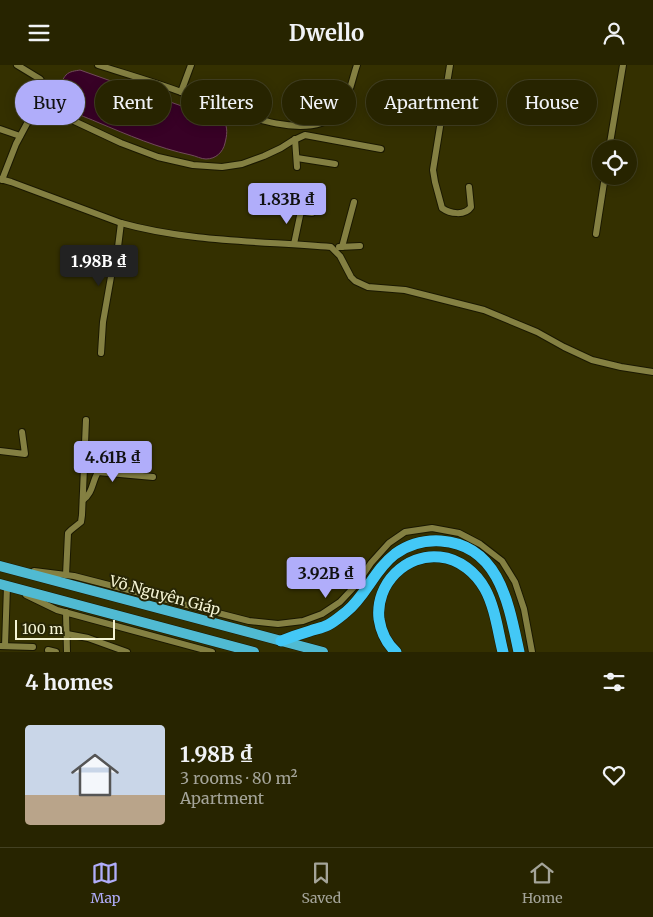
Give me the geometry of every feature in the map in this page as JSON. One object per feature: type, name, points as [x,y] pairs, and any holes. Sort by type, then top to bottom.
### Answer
[{"type":"highway","points":[[281,641],[328,625],[347,612],[361,597],[381,568],[395,555],[410,545],[429,540],[453,542],[474,551],[491,567],[502,586],[510,610],[519,652]]},
{"type":"highway","points":[[396,652],[389,645],[381,629],[378,611],[382,593],[391,577],[405,565],[422,558],[440,557],[458,562],[473,573],[486,590],[494,613],[503,652]]},
{"type":"highway","name":"Võ Nguyên Giáp","points":[[2,567],[323,652]]},
{"type":"highway","points":[[6,586],[254,652]]},
{"type":"street","points":[[17,65],[41,80]]},
{"type":"street","points":[[98,65],[181,92]]},
{"type":"street","points":[[186,80],[191,65]]},
{"type":"street","points":[[272,122],[300,126],[314,125],[336,114],[343,106],[357,65]]},
{"type":"street","points":[[450,65],[433,170],[442,208],[445,211],[454,213],[466,213],[469,211],[471,207],[469,187]]},
{"type":"street","points":[[610,140],[623,65]]},
{"type":"street","points":[[26,125],[1,179],[121,223],[175,235],[331,247],[360,246]]},
{"type":"street","points":[[83,125],[121,143],[158,157],[194,165],[222,167],[242,164],[264,156],[305,135],[381,149]]},
{"type":"street","points":[[0,129],[20,136]]},
{"type":"street","points":[[295,139],[297,167]]},
{"type":"street","points":[[297,158],[335,164]]},
{"type":"street","points":[[596,234],[604,185]]},
{"type":"street","points":[[342,247],[354,202]]},
{"type":"street","points":[[286,209],[312,213]]},
{"type":"street","points":[[294,244],[301,211]]},
{"type":"street","points":[[101,353],[104,322],[121,223]]},
{"type":"street","points":[[331,247],[340,256],[351,277],[368,287],[405,290],[484,310],[537,331],[564,347],[592,360],[653,372]]},
{"type":"street","points":[[66,575],[68,533],[81,522],[86,420]]},
{"type":"street","points":[[0,451],[25,454],[22,432]]},
{"type":"street","points":[[83,500],[90,493],[98,472],[153,477]]},
{"type":"street","points":[[2,567],[74,576],[250,621],[278,624],[303,621],[322,614],[340,602],[389,543],[405,532],[432,528],[459,533],[480,544],[502,561],[515,583],[524,609],[532,652]]},
{"type":"street","points":[[33,647],[3,646],[6,586],[57,610],[212,652]]},
{"type":"street","points":[[66,612],[67,652]]},
{"type":"street","points":[[67,634],[88,638],[127,652]]},
{"type":"street","points":[[48,649],[56,652]]},
{"type":"shaded area","points":[[80,70],[108,80],[95,80],[95,121],[85,117],[85,80],[63,80],[71,72]]},
{"type":"shaded area","points":[[171,102],[181,106],[181,125],[226,125],[227,134],[223,149],[218,154],[213,158],[202,159],[104,125],[171,125]]}]
